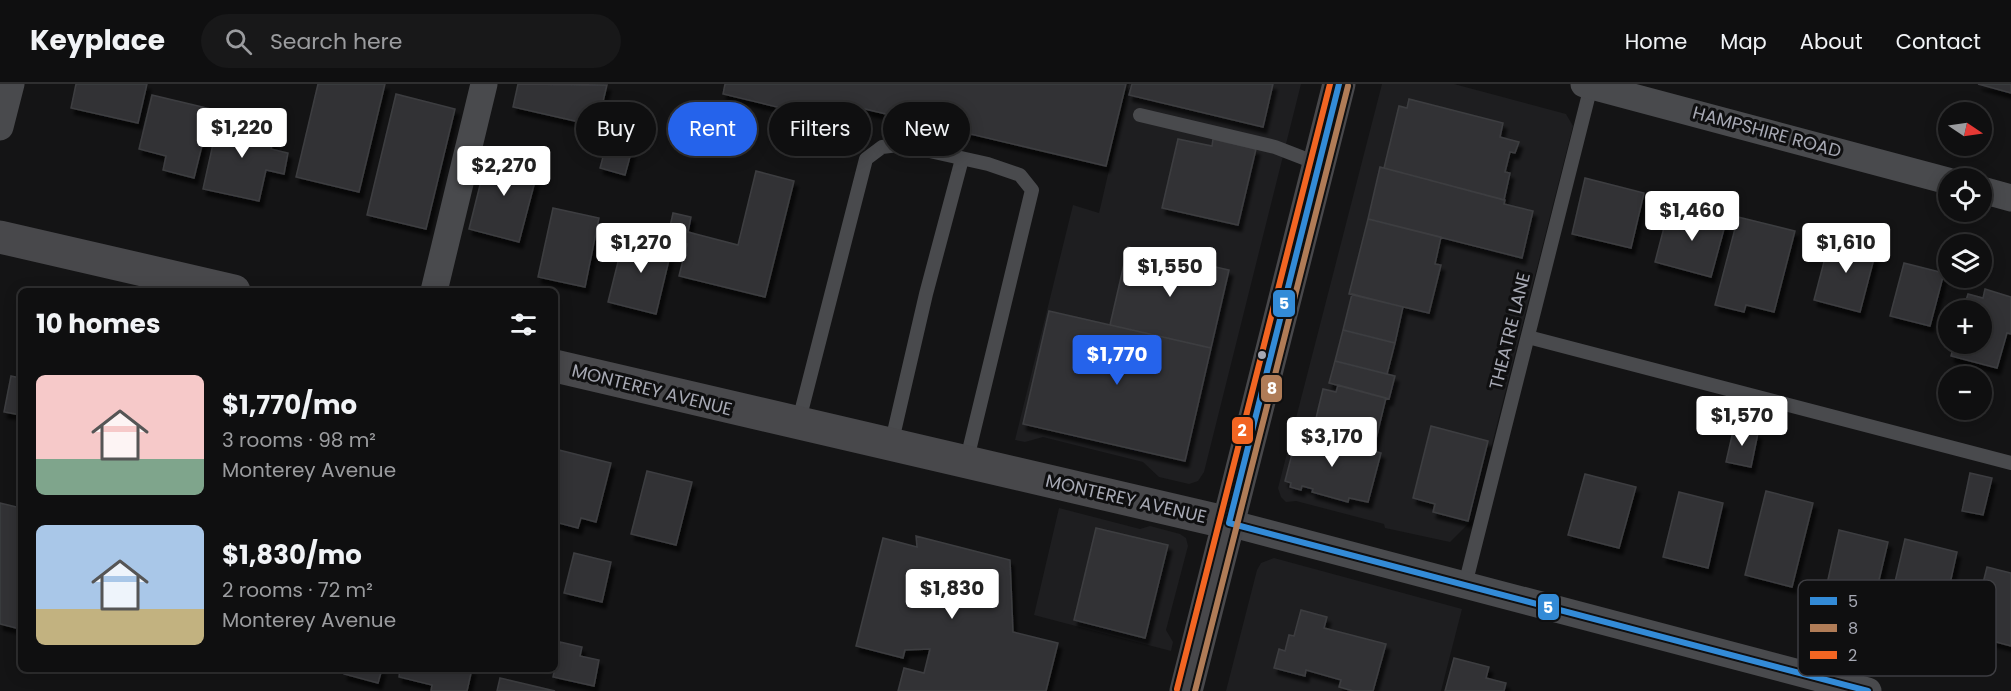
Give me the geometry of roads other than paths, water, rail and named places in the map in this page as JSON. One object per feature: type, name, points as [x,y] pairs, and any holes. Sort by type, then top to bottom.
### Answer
[{"type":"street","points":[[0,127],[11,84]]},
{"type":"street","points":[[435,288],[484,84]]},
{"type":"street","points":[[1186,691],[1339,84]]},
{"type":"street","name":"HAMPSHIRE ROAD","points":[[1588,85],[1623,89],[1938,178]]},
{"type":"street","points":[[1992,193],[2011,198]]},
{"type":"street","points":[[0,237],[221,288]]},
{"type":"street","name":"MONTEREY AVENUE","points":[[558,367],[1229,523],[1798,673]]},
{"type":"street","name":"MONTEREY AVENUE","points":[[1811,676],[1868,691]]},
{"type":"lane","name":"THEATRE LANE","points":[[1465,585],[1528,337],[1588,85]]},
{"type":"lane","points":[[1140,115],[1275,147],[1319,164]]},
{"type":"lane","points":[[798,424],[866,159],[882,147],[898,145],[962,159],[1020,175],[1032,190],[966,463]]},
{"type":"lane","points":[[891,446],[962,159]]},
{"type":"lane","points":[[1528,337],[2011,463]]}]
